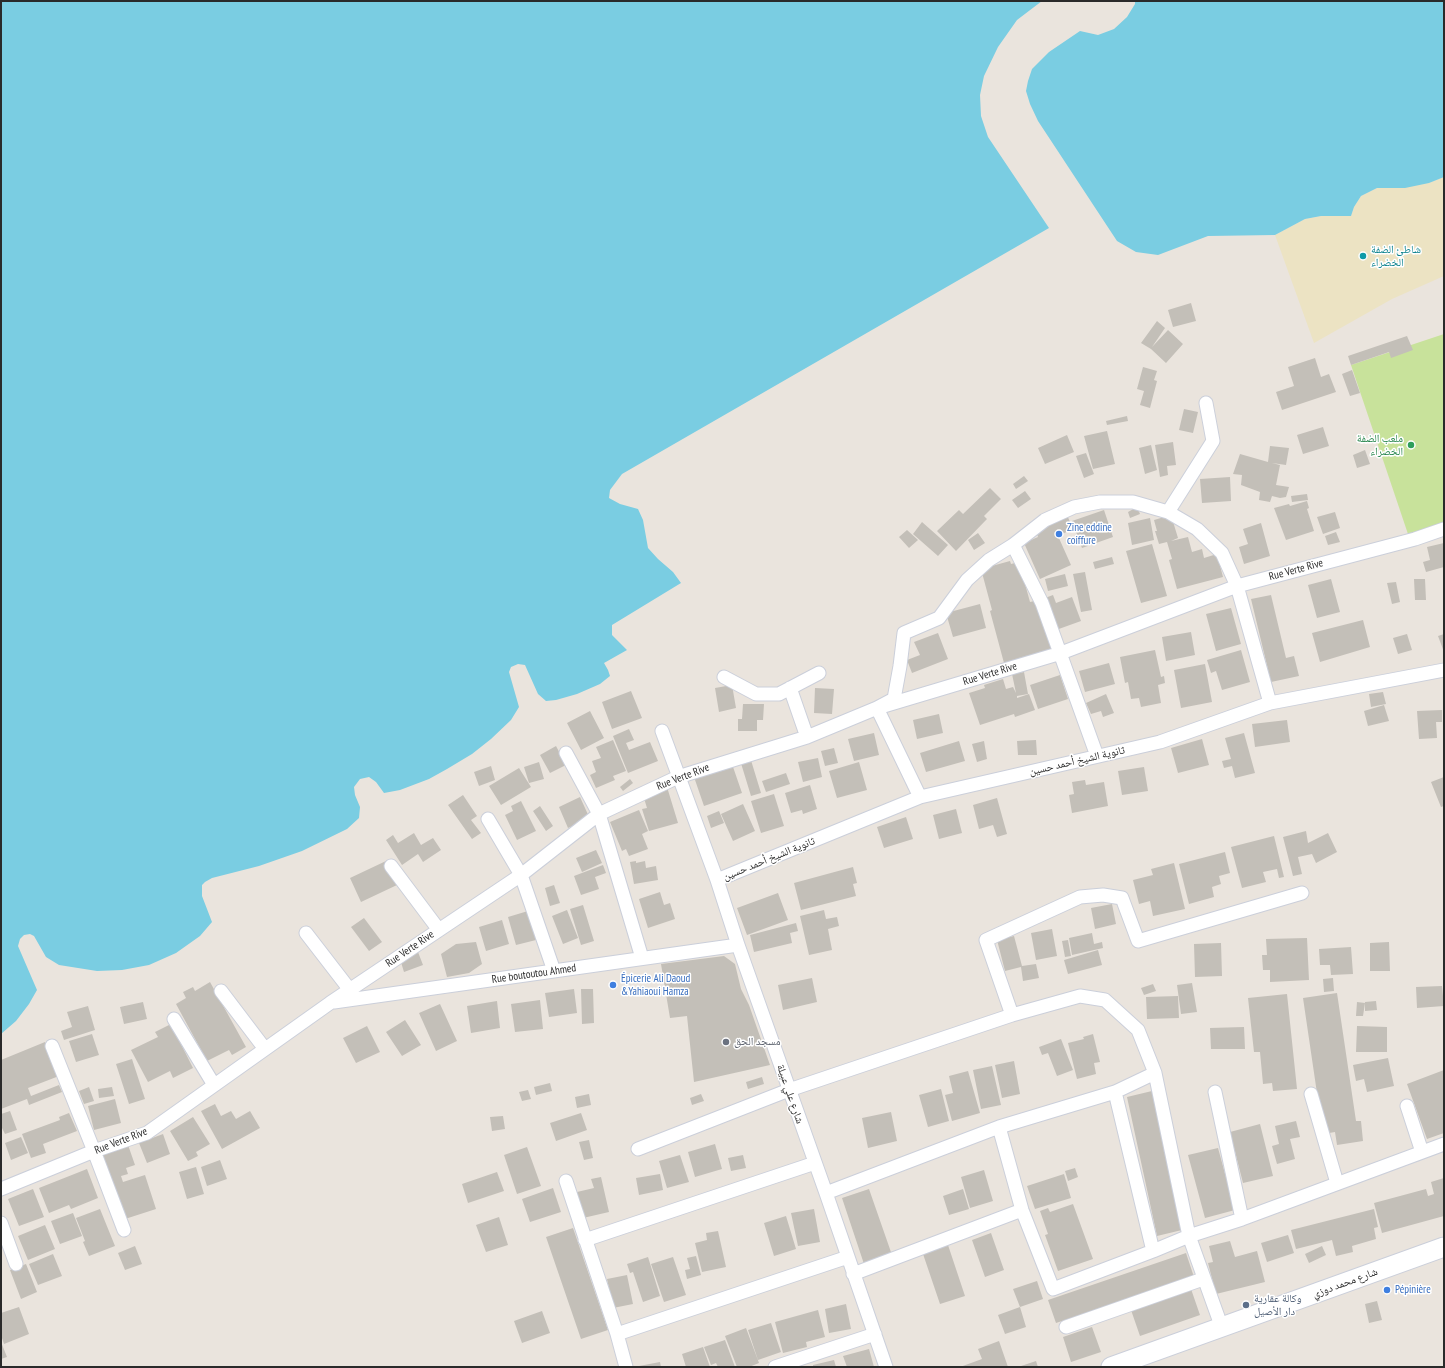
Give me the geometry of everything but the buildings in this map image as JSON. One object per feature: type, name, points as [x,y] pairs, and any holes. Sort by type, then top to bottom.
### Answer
[{"type":"street","points":[[1168,512],[1213,441],[1206,404]]},
{"type":"street","points":[[920,797],[877,708],[894,699],[904,633],[938,618],[967,580],[989,560],[1013,545],[1045,520],[1074,507],[1100,502],[1133,502],[1168,512],[1197,529],[1222,553],[1237,586],[1270,703]]},
{"type":"street","name":"Rue Verte Rive","points":[[1,1189],[94,1151],[147,1133],[330,1003],[521,875],[599,814],[678,777],[807,737],[877,708],[1061,653],[1237,586],[1415,539],[1444,529]]},
{"type":"street","points":[[1013,545],[1042,603],[1097,756]]},
{"type":"street","name":"ثانوية الشيخ أحمد حسين","points":[[717,880],[920,797],[1160,742],[1270,703],[1444,670]]},
{"type":"street","points":[[724,677],[756,694],[779,694],[819,673]]},
{"type":"street","points":[[790,688],[807,737]]},
{"type":"street","name":"شارع علي عبيلة","points":[[662,731],[717,880],[738,945],[886,1367]]},
{"type":"street","points":[[566,753],[599,814],[642,958]]},
{"type":"street","points":[[488,819],[521,875],[554,971]]},
{"type":"street","points":[[391,866],[439,930]]},
{"type":"street","points":[[1012,1015],[986,940],[1080,897],[1103,895],[1122,898],[1138,941],[1302,893]]},
{"type":"street","points":[[306,933],[350,990]]},
{"type":"street","name":"Rue boutoutou Ahmed","points":[[330,1003],[738,945]]},
{"type":"street","points":[[221,991],[265,1049]]},
{"type":"street","points":[[638,1149],[789,1090],[1012,1015],[1080,996],[1105,1000],[1138,1030],[1155,1072],[1189,1236],[1203,1279],[1222,1328]]},
{"type":"street","points":[[174,1019],[214,1085]]},
{"type":"street","points":[[52,1046],[124,1230]]},
{"type":"street","points":[[826,1193],[1000,1127],[1116,1092],[1155,1072]]},
{"type":"street","points":[[1116,1092],[1153,1251]]},
{"type":"street","points":[[1215,1092],[1242,1219]]},
{"type":"street","points":[[1311,1094],[1337,1183]]},
{"type":"street","points":[[1407,1106],[1422,1152]]},
{"type":"street","points":[[1000,1127],[1022,1210],[1053,1289],[1189,1236],[1242,1219],[1444,1144]]},
{"type":"street","points":[[585,1240],[815,1163]]},
{"type":"street","points":[[566,1181],[617,1334],[626,1367]]},
{"type":"street","points":[[853,1274],[1022,1210]]},
{"type":"street","points":[[1,1223],[16,1264]]},
{"type":"street","name":"شارع محمد دوزي","points":[[1111,1367],[1444,1247]]},
{"type":"street","points":[[617,1334],[848,1257]]},
{"type":"street","points":[[1066,1327],[1203,1279]]},
{"type":"street","points":[[775,1367],[875,1334]]},
{"type":"sand","name":"شاطئ الضفة الخضراء","points":[[1444,177],[1444,276],[1392,299],[1314,343],[1275,235],[1305,219],[1321,216],[1351,216],[1354,207],[1361,196],[1377,188],[1429,183]]},
{"type":"green space","name":"ملعب الضفة الخضراء","points":[[1444,334],[1444,525],[1409,537],[1351,365]]},
{"type":"water","points":[[1,1],[1042,1],[1017,20],[998,47],[984,76],[980,95],[981,116],[988,137],[1049,228],[622,474],[610,490],[609,498],[620,504],[638,509],[643,520],[648,548],[673,572],[681,583],[612,625],[612,635],[627,650],[604,663],[610,676],[600,684],[577,694],[556,700],[546,701],[538,694],[525,665],[518,664],[511,667],[509,672],[519,707],[511,720],[491,739],[472,754],[447,769],[429,779],[400,790],[384,793],[376,782],[369,777],[360,779],[354,787],[355,795],[360,807],[359,818],[347,829],[302,851],[259,866],[212,878],[205,882],[202,885],[202,896],[212,922],[200,936],[176,953],[149,965],[122,970],[97,971],[59,965],[46,957],[34,936],[30,934],[24,935],[20,939],[18,946],[37,990],[29,1004],[16,1021],[1,1034]]},
{"type":"water","points":[[1135,1],[1444,1],[1444,177],[1429,183],[1405,188],[1377,188],[1361,196],[1354,207],[1351,216],[1321,216],[1305,219],[1275,235],[1208,236],[1158,255],[1136,252],[1117,241],[1038,121],[1026,91],[1032,69],[1049,52],[1080,31],[1098,35],[1114,29],[1127,17],[1135,4]]},
{"type":"place","name":"شاطئ الضفة الخضراء","points":[[1363,256]]},
{"type":"place","name":"ملعب الضفة الخضراء","points":[[1411,445]]},
{"type":"place","name":"Zine eddine coiffure","points":[[1059,534]]},
{"type":"place","name":"Épicerie Ali Daoud &Yahiaoui Hamza","points":[[613,985]]},
{"type":"place","name":"مسجد الحق","points":[[726,1042]]},
{"type":"place","name":"Pépinière","points":[[1387,1290]]},
{"type":"place","name":"وكالة عقارية دار الأصيل","points":[[1246,1305]]}]
